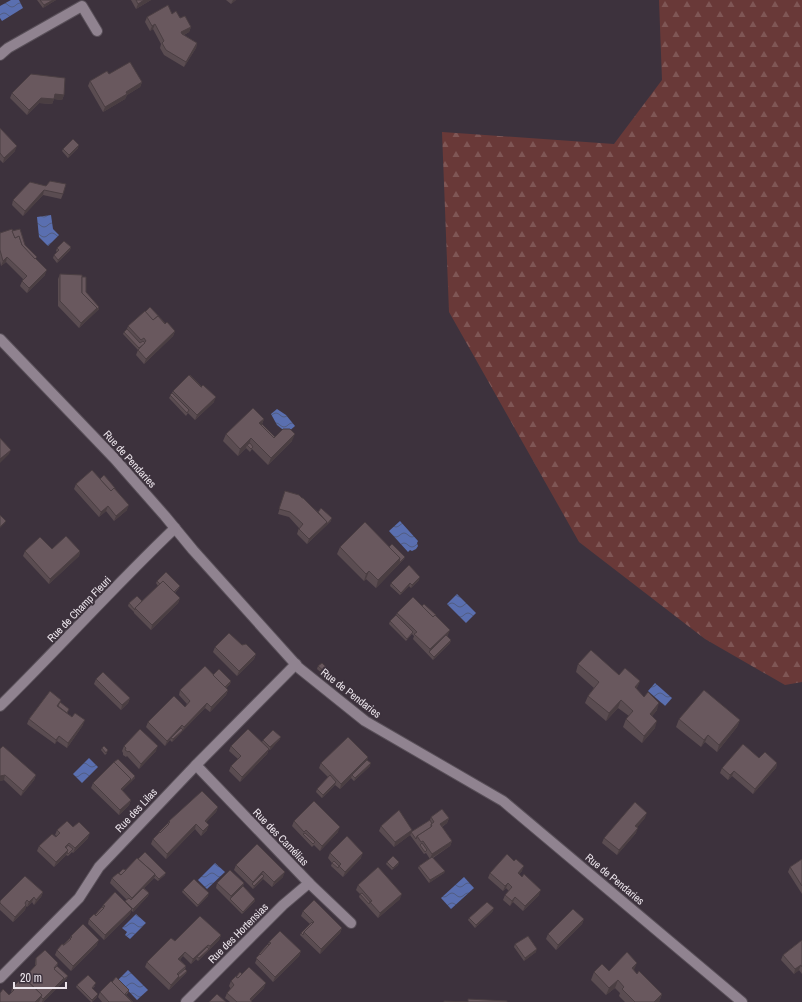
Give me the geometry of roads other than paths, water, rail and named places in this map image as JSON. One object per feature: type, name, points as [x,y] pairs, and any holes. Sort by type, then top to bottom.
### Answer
[{"type":"street","points":[[0,55],[8,48],[82,6],[97,31]]},
{"type":"street","name":"Rue de Pendaries","points":[[0,339],[114,458],[193,550],[296,664],[366,721],[503,801],[742,1002]]},
{"type":"street","name":"Rue de Champ Fleuri","points":[[0,706],[47,660],[142,559],[175,528]]},
{"type":"street","name":"Rue des Lilas","points":[[0,978],[79,898],[99,867],[196,765],[296,664]]},
{"type":"street","name":"Rue des Camélias","points":[[196,765],[308,883],[351,923]]},
{"type":"street","name":"Rue des Hortensias","points":[[186,1002],[283,905],[308,883]]},
{"type":"water","points":[[11,0],[19,0],[23,8],[2,21],[0,18],[0,6]]},
{"type":"water","points":[[51,215],[53,229],[59,235],[48,246],[39,237],[37,217]]},
{"type":"water","points":[[277,409],[286,415],[295,426],[287,433],[277,425],[271,414]]},
{"type":"water","points":[[400,521],[418,541],[418,546],[412,551],[410,550],[408,552],[389,531]]},
{"type":"water","points":[[457,594],[476,613],[466,623],[447,604]]},
{"type":"water","points":[[655,683],[672,698],[665,706],[648,691]]},
{"type":"water","points":[[89,758],[98,767],[82,783],[73,774]]},
{"type":"water","points":[[215,863],[225,872],[207,889],[198,880]]},
{"type":"water","points":[[464,877],[474,888],[451,909],[441,898]]},
{"type":"water","points":[[136,914],[146,923],[130,939],[125,935],[127,932],[122,928]]},
{"type":"water","points":[[128,970],[148,990],[137,1000],[118,980]]}]
